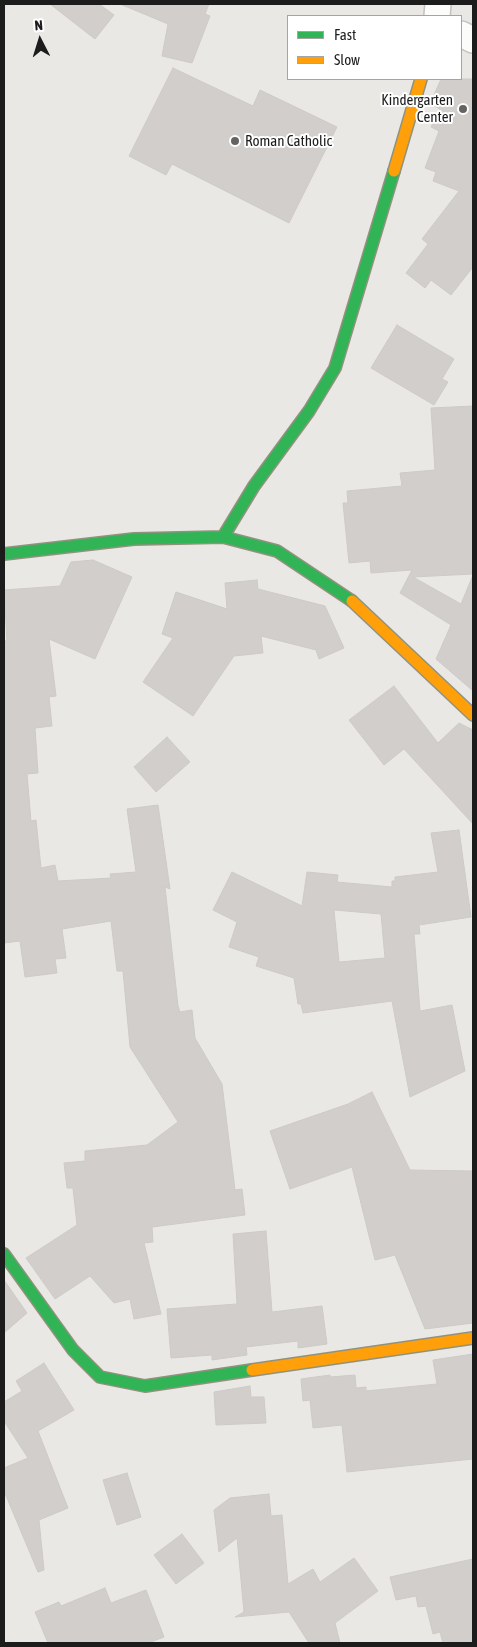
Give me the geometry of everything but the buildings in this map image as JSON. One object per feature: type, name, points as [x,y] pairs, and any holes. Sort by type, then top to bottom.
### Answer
[{"type":"street","points":[[223,537],[254,486],[308,411],[335,368],[421,80]]},
{"type":"street","points":[[4,554],[134,539],[223,537],[276,551],[348,598],[473,714]]},
{"type":"street","points":[[4,1254],[73,1350],[100,1377],[145,1386],[473,1338]]},
{"type":"traffic: fast","points":[[223,537],[254,486],[309,411],[335,368],[394,171]]},
{"type":"traffic: fast","points":[[4,554],[134,539],[223,537],[277,551],[352,601]]},
{"type":"traffic: fast","points":[[4,1254],[73,1350],[100,1377],[145,1386],[252,1370]]},
{"type":"traffic: slow","points":[[394,171],[421,80]]},
{"type":"traffic: slow","points":[[352,601],[473,715]]},
{"type":"traffic: slow","points":[[252,1370],[473,1338]]},
{"type":"place","name":"Kindergarten Center","points":[[463,109]]},
{"type":"place","name":"Roman Catholic","points":[[235,141]]}]
